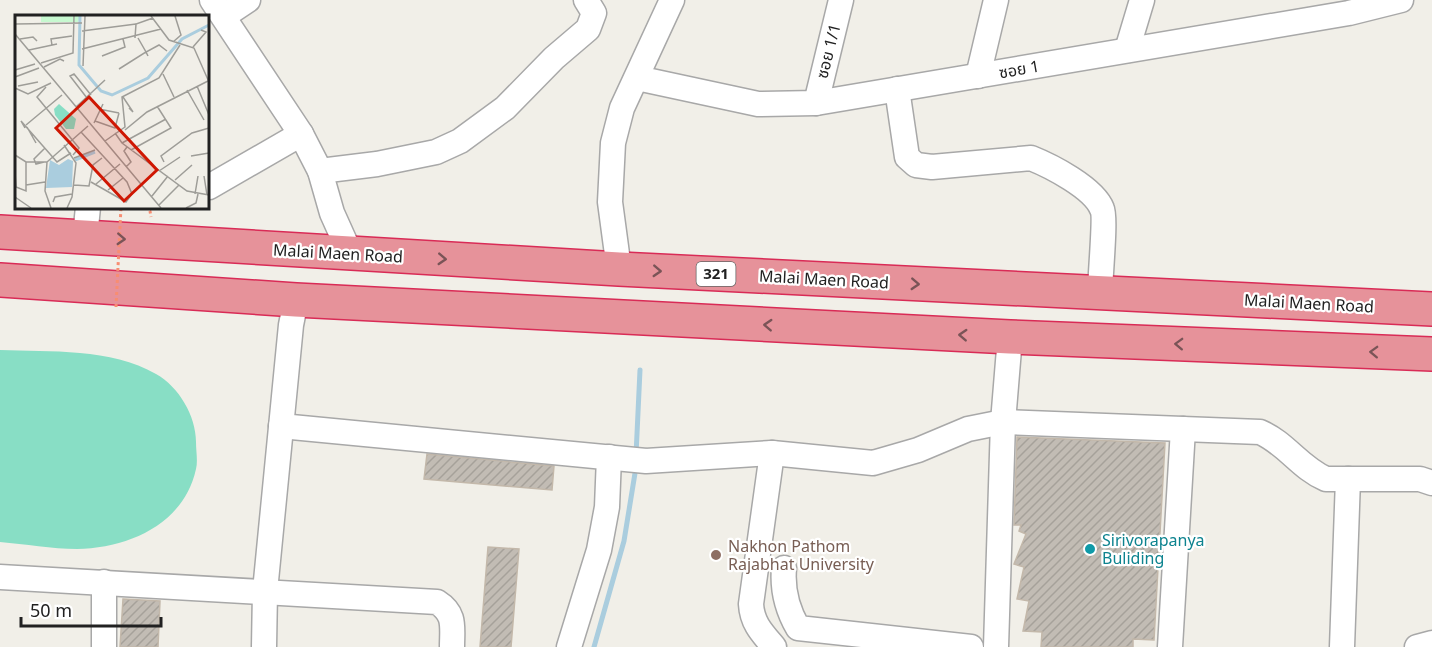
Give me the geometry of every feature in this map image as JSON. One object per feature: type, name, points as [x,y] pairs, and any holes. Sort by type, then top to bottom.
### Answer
[{"type":"highway","name":"Malai Maen Road","points":[[0,232],[87,222],[350,253],[619,269],[1432,309]]},
{"type":"highway","points":[[0,280],[296,300],[1010,337],[1432,354]]},
{"type":"street","points":[[248,0],[218,8],[301,134],[320,171],[332,213],[350,253]]},
{"type":"street","points":[[320,171],[377,164],[436,152],[460,141],[506,108],[554,58],[588,29],[594,13],[586,0]]},
{"type":"street","points":[[619,269],[610,202],[613,143],[622,108],[672,0]]},
{"type":"street","name":"ซอย 1/1","points":[[816,103],[841,0]]},
{"type":"street","points":[[978,76],[996,0]]},
{"type":"street","points":[[1127,50],[1143,0]]},
{"type":"street","name":"ซอย 1","points":[[637,78],[758,104],[816,103],[1127,50],[1351,6],[1401,0]]},
{"type":"street","points":[[897,89],[907,157],[915,165],[932,167],[1031,158],[1046,164],[1090,193],[1103,209],[1100,293]]},
{"type":"street","points":[[208,187],[301,134]]},
{"type":"street","points":[[264,647],[265,591],[291,325],[296,300]]},
{"type":"street","points":[[996,647],[1003,422],[1010,337]]},
{"type":"street","points":[[281,426],[646,461],[772,453],[873,463],[918,450],[968,429],[1003,422],[1260,432],[1274,438],[1313,473],[1326,478],[1420,479],[1432,483]]},
{"type":"street","points":[[1170,647],[1183,429]]},
{"type":"street","points":[[772,453],[751,604],[752,617],[757,628],[774,647]]},
{"type":"street","points":[[569,647],[599,550],[613,458]]},
{"type":"street","points":[[1342,647],[1348,479]]},
{"type":"street","points":[[784,568],[782,585],[790,614],[798,627],[972,647]]},
{"type":"street","points":[[0,577],[437,602],[448,609],[452,621],[452,647]]},
{"type":"street","points":[[104,582],[104,647]]},
{"type":"street","points":[[1417,647],[1432,643]]},
{"type":"path","points":[[116,307],[121,208]]},
{"type":"green space","points":[[0,350],[80,353],[120,360],[156,374],[172,386],[185,403],[193,422],[197,459],[190,488],[180,505],[152,529],[134,538],[97,548],[77,549],[0,542]]},
{"type":"building","name":"Sirivorapanya Buliding","points":[[1017,437],[1165,443],[1154,640],[1133,639],[1133,647],[1041,647],[1042,632],[1023,631],[1029,601],[1017,599],[1024,567],[1014,564],[1026,534],[1019,531],[1021,525],[1014,525]]},
{"type":"building","points":[[427,454],[554,466],[552,490],[424,479]]},
{"type":"building","points":[[488,547],[519,549],[511,647],[480,647]]},
{"type":"building","points":[[123,599],[160,601],[158,647],[120,647]]},
{"type":"waterway","points":[[636,455],[640,370]]},
{"type":"waterway","points":[[594,647],[624,541],[636,467]]},
{"type":"place","name":"Sirivorapanya Buliding","points":[[1090,549]]},
{"type":"place","name":"Nakhon Pathom Rajabhat University","points":[[716,555]]}]
